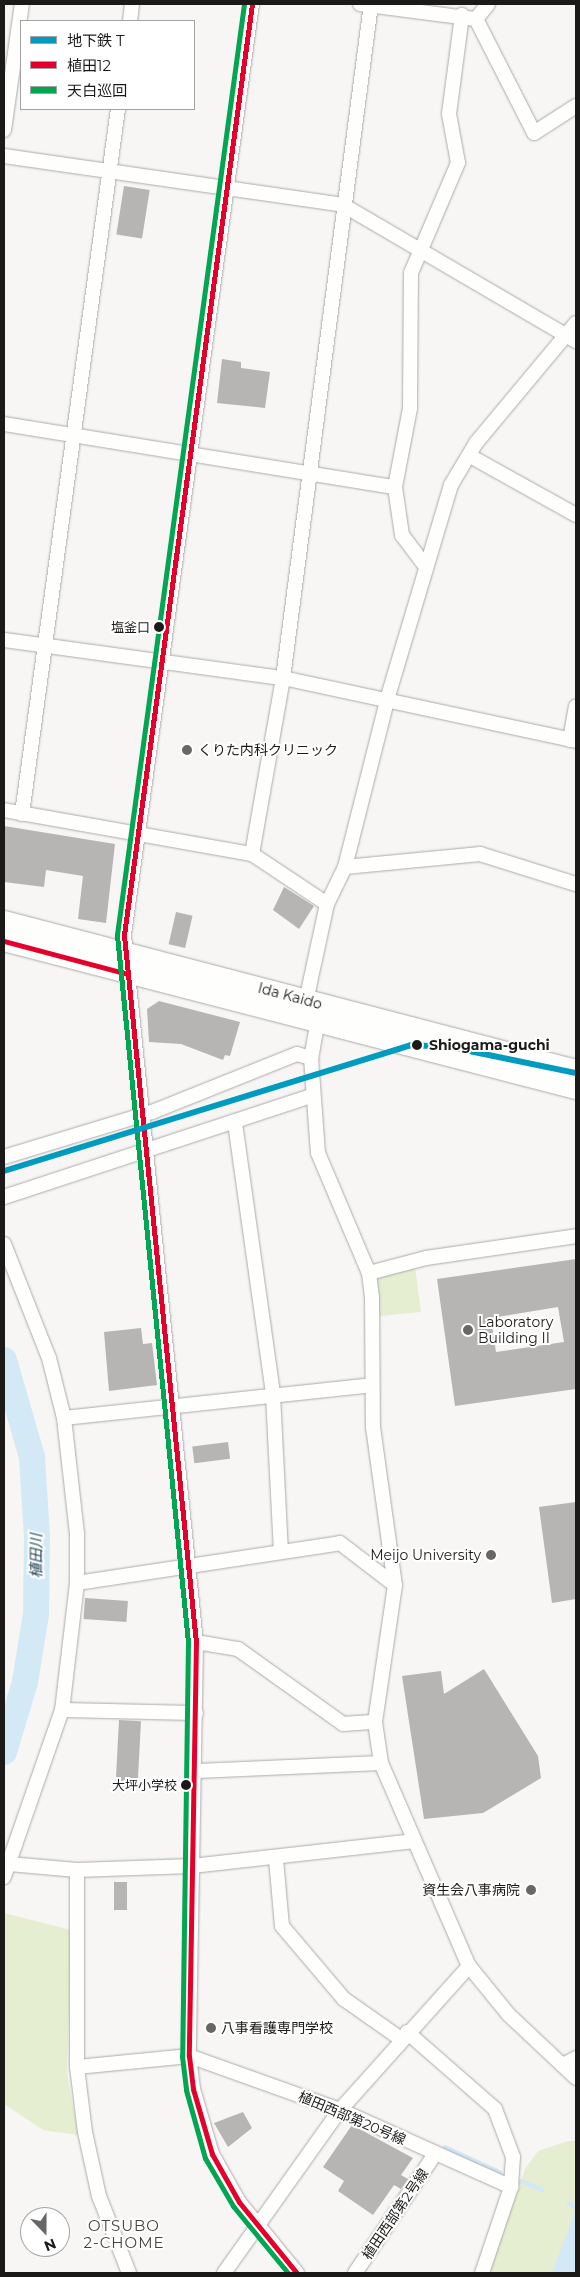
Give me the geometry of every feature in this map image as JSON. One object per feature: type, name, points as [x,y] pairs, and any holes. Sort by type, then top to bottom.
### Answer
[{"type":"highway","name":"Ida Kaido","points":[[4,921],[576,1070]]},
{"type":"highway","name":"Ida Kaido","points":[[4,941],[317,1025],[576,1089]]},
{"type":"street","points":[[4,130],[22,4]]},
{"type":"street","points":[[130,20],[132,4]]},
{"type":"street","points":[[252,4],[138,834],[126,953],[140,1116],[146,1153],[191,1566],[196,1642],[197,1771],[192,1866],[189,2056],[196,2105],[212,2154],[259,2230],[297,2273]]},
{"type":"street","points":[[252,854],[283,678],[367,4],[469,17],[488,4]]},
{"type":"street","points":[[469,17],[534,134],[576,106]]},
{"type":"street","points":[[426,567],[402,535],[395,487],[410,408],[411,273],[458,163],[449,114],[469,17]]},
{"type":"street","points":[[22,814],[118,110]]},
{"type":"street","points":[[4,156],[343,205],[571,337]]},
{"type":"street","points":[[576,323],[571,337],[470,456],[450,485],[388,697],[345,867],[327,904],[306,1001],[317,1025],[311,1058],[311,1096],[318,1153],[369,1273],[374,1327],[371,1385],[395,1584],[375,1722],[380,1763],[469,1966],[509,2015],[576,2078]]},
{"type":"street","points":[[4,424],[395,487]]},
{"type":"street","points":[[470,456],[576,515]]},
{"type":"street","points":[[4,640],[162,665],[283,678],[388,697],[573,740],[576,707]]},
{"type":"street","points":[[4,810],[252,854],[327,904]]},
{"type":"street","points":[[345,867],[480,854],[576,884]]},
{"type":"street","points":[[4,1157],[140,1116],[297,1054],[311,1058]]},
{"type":"street","points":[[4,1198],[146,1153],[311,1096]]},
{"type":"street","points":[[235,1123],[273,1395],[281,1551]]},
{"type":"street","points":[[369,1273],[426,1258],[576,1236]]},
{"type":"street","points":[[4,1244],[33,1310],[64,1418],[75,1498],[76,1583],[62,1710],[6,1870],[77,1870],[192,1866],[276,1859],[415,1841]]},
{"type":"street","points":[[64,1418],[371,1385]]},
{"type":"street","points":[[76,1583],[340,1543],[395,1584]]},
{"type":"street","points":[[196,1642],[238,1649],[342,1724],[375,1722]]},
{"type":"street","points":[[62,1710],[196,1712]]},
{"type":"street","points":[[197,1771],[380,1763]]},
{"type":"street","points":[[276,1859],[282,1926],[344,1999],[404,2035],[495,2109],[513,2157],[512,2187],[482,2273]]},
{"type":"street","points":[[77,1870],[77,2067],[99,2196],[129,2273]]},
{"type":"street","points":[[224,2273],[259,2230],[340,2110],[404,2035],[469,1966]]},
{"type":"street","points":[[77,2067],[189,2056]]},
{"type":"street","name":"植田西部第20号線","points":[[189,2056],[340,2110],[512,2187]]},
{"type":"street","points":[[563,2065],[576,2058]]},
{"type":"street","name":"植田西部第2号線","points":[[356,2273],[435,2154]]},
{"type":"green space","points":[[415,1266],[421,1312],[380,1316],[375,1277]]},
{"type":"green space","points":[[4,1913],[71,1930],[67,2073],[78,2135],[43,2130],[4,2104]]},
{"type":"green space","points":[[568,2141],[576,2141],[576,2273],[489,2273],[525,2169],[538,2151]]},
{"type":"water","points":[[576,2209],[576,2273],[552,2273]]},
{"type":"building","points":[[124,186],[150,190],[142,238],[116,234]]},
{"type":"building","points":[[222,359],[241,362],[241,368],[270,372],[265,408],[217,403]]},
{"type":"building","points":[[4,826],[115,844],[106,923],[78,919],[83,876],[46,870],[44,887],[4,882]]},
{"type":"building","points":[[284,887],[314,906],[299,929],[273,910]]},
{"type":"building","points":[[176,912],[193,916],[185,948],[169,944]]},
{"type":"building","points":[[159,1001],[240,1022],[230,1056],[225,1055],[223,1060],[181,1044],[149,1042],[147,1009]]},
{"type":"building","name":"Laboratory Building II","points":[[576,1259],[576,1389],[455,1406],[437,1279]],"holes":[[[558,1307],[564,1342],[496,1352],[491,1318]]]},
{"type":"building","points":[[141,1328],[143,1344],[152,1343],[157,1385],[109,1391],[104,1332]]},
{"type":"building","points":[[228,1442],[230,1459],[194,1463],[192,1446]]},
{"type":"building","points":[[576,1502],[576,1599],[552,1603],[539,1507]]},
{"type":"building","points":[[85,1598],[128,1601],[126,1622],[84,1619]]},
{"type":"building","points":[[484,1669],[538,1756],[541,1778],[483,1813],[424,1819],[402,1676],[441,1671],[444,1694]]},
{"type":"building","points":[[119,1720],[141,1721],[137,1789],[115,1788]]},
{"type":"building","points":[[114,1882],[127,1882],[127,1910],[114,1910]]},
{"type":"building","points":[[243,2112],[252,2128],[228,2147],[214,2123]]},
{"type":"building","points":[[352,2125],[413,2158],[401,2175],[408,2179],[401,2189],[394,2185],[373,2215],[338,2191],[344,2181],[323,2167]]},
{"type":"waterway","name":"植田川","points":[[4,1360],[32,1457],[37,1537],[36,1614],[25,1682],[4,1752]]},
{"type":"waterway","points":[[445,2147],[499,2172]]},
{"type":"waterway","points":[[521,2181],[542,2189]]},
{"type":"waterway","points":[[569,2203],[576,2206]]},
{"type":"metro line","name":"T","points":[[4,1171],[411,1045],[450,1047],[576,1073]]},
{"type":"transit line","name":"天白巡回","points":[[244,4],[117,935],[188,1642],[182,2056],[186,2090],[205,2158],[233,2206],[288,2273]]},
{"type":"transit line","name":"植田12","points":[[252,4],[124,935],[196,1642],[189,2056],[193,2089],[212,2154],[239,2202],[297,2273]]},
{"type":"transit line","name":"植田12","points":[[4,941],[128,974]]},
{"type":"place","name":"塩釜口","points":[[159,627]]},
{"type":"place","name":"くりた内科クリニック","points":[[187,750]]},
{"type":"place","name":"Shiogama-guchi","points":[[417,1045]]},
{"type":"place","name":"Laboratory Building II","points":[[468,1330]]},
{"type":"place","name":"Meijo University","points":[[491,1555]]},
{"type":"place","name":"大坪小学校","points":[[186,1785]]},
{"type":"place","name":"資生会八事病院","points":[[531,1890]]},
{"type":"place","name":"八事看護専門学校","points":[[211,2028]]},
{"type":"district","name":"OTSUBO 2-CHOME","points":[[124,2234]]}]
